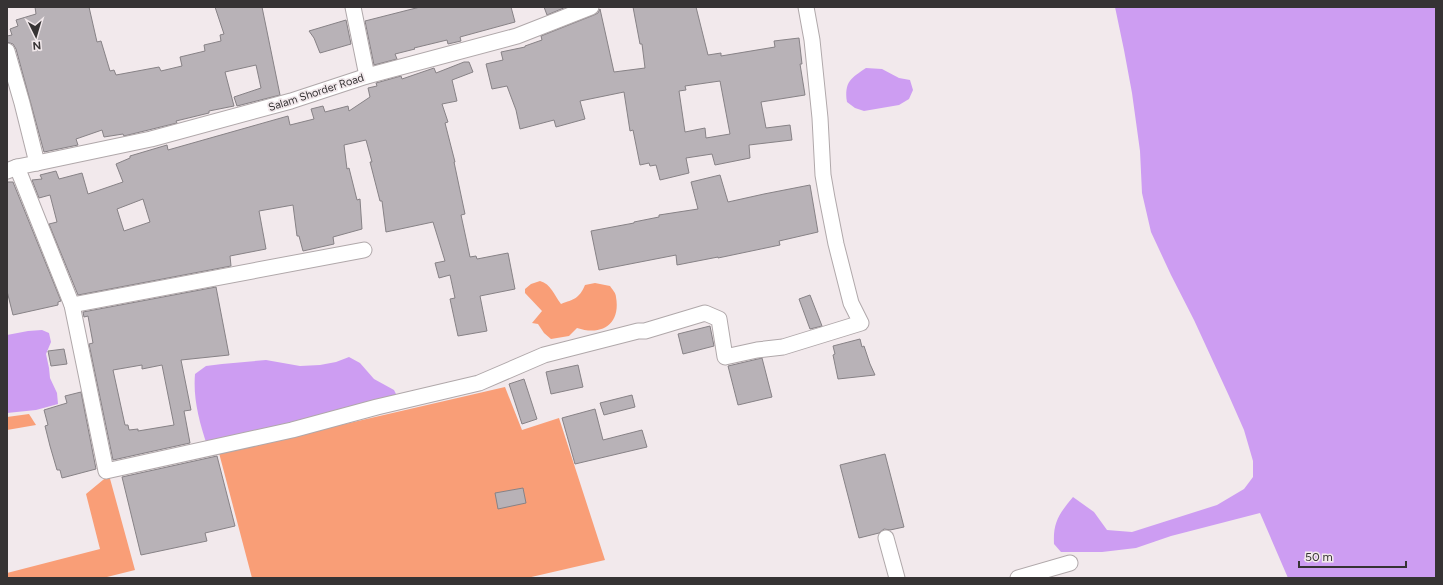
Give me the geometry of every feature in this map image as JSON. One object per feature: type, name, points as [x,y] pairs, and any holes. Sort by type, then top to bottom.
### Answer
[{"type":"street","points":[[353,7],[367,76]]},
{"type":"street","name":"Salam Shorder Road","points":[[12,169],[151,139],[292,101],[367,76],[517,36],[590,7]]},
{"type":"street","points":[[12,169],[72,305],[106,471],[292,430],[377,407],[479,383],[544,355],[645,331],[705,313],[719,319],[725,357],[757,350],[783,347],[861,323],[851,303],[836,244],[827,198],[812,40],[806,7]]},
{"type":"street","points":[[7,51],[37,163]]},
{"type":"street","points":[[72,305],[364,250]]},
{"type":"street","points":[[886,538],[897,578]]},
{"type":"street","points":[[1018,578],[1070,563]]},
{"type":"shaded area","points":[[1115,7],[1436,7],[1436,578],[1288,578],[1260,513],[1171,536],[1136,548],[1102,552],[1061,552],[1054,544],[1054,536],[1058,519],[1064,508],[1073,497],[1094,512],[1107,530],[1132,532],[1217,505],[1244,489],[1253,477],[1253,461],[1244,430],[1194,320],[1151,232],[1142,193],[1140,151],[1132,93]]},
{"type":"shaded area","points":[[866,68],[882,69],[899,78],[910,80],[913,90],[909,99],[899,105],[864,111],[855,108],[847,102],[846,95],[848,85],[856,75]]},
{"type":"shaded area","points":[[540,281],[544,282],[550,287],[561,304],[578,296],[585,285],[595,283],[610,286],[616,297],[617,307],[612,321],[601,329],[586,330],[577,328],[569,336],[551,339],[544,333],[538,324],[532,323],[542,311],[525,293],[525,289],[531,284]]},
{"type":"shaded area","points":[[42,330],[49,333],[51,342],[46,354],[50,378],[57,393],[58,404],[36,410],[7,413],[7,335]]},
{"type":"shaded area","points":[[349,357],[360,363],[374,379],[394,390],[396,394],[391,398],[207,445],[197,410],[195,392],[195,374],[206,366],[266,360],[300,366],[320,365],[336,362]]},
{"type":"shaded area","points":[[505,387],[522,430],[559,418],[605,560],[527,578],[252,578],[219,453]]},
{"type":"shaded area","points":[[29,414],[36,425],[7,430],[7,417]]},
{"type":"shaded area","points":[[109,475],[135,570],[103,578],[7,578],[7,573],[100,549],[86,494]]},
{"type":"building","points":[[35,7],[89,7],[97,42],[101,41],[110,71],[114,70],[116,75],[159,67],[161,71],[182,66],[180,57],[205,51],[204,45],[221,41],[220,35],[224,34],[215,7],[262,7],[280,95],[237,106],[234,97],[261,88],[256,65],[225,72],[234,106],[209,111],[209,113],[176,121],[177,123],[124,136],[123,134],[104,137],[102,130],[76,139],[78,145],[44,152],[16,49],[13,44],[7,42],[7,36],[12,35],[10,29],[18,26],[16,20],[36,14]]},
{"type":"building","points":[[420,7],[511,7],[515,22],[460,37],[461,41],[448,44],[447,40],[414,48],[415,49],[395,54],[397,59],[374,65],[365,21]]},
{"type":"building","points":[[544,7],[566,7],[547,15]]},
{"type":"building","points":[[633,7],[696,7],[708,55],[721,53],[721,56],[775,47],[774,41],[799,38],[802,64],[800,64],[805,95],[761,102],[766,128],[790,125],[792,140],[749,145],[750,158],[715,165],[712,154],[686,158],[689,173],[660,180],[656,165],[650,166],[649,163],[640,165],[633,130],[630,131],[624,92],[580,101],[585,119],[556,127],[554,120],[520,129],[516,110],[507,86],[492,89],[486,64],[503,60],[501,52],[525,47],[542,40],[541,36],[594,15],[598,13],[600,9],[614,72],[645,68],[642,44],[640,44]],"holes":[[[720,81],[730,134],[706,138],[705,128],[685,132],[679,91],[686,90],[685,86]]]},
{"type":"building","points":[[346,20],[351,44],[320,53],[314,38],[309,31]]},
{"type":"building","points":[[464,62],[469,62],[473,72],[452,80],[457,101],[442,104],[448,122],[445,123],[455,162],[465,214],[461,215],[470,257],[476,256],[477,259],[508,253],[515,289],[480,296],[487,331],[458,336],[450,299],[455,298],[450,275],[439,278],[435,263],[445,261],[433,222],[386,232],[382,201],[380,201],[366,140],[344,145],[347,169],[349,168],[357,200],[360,199],[362,229],[333,237],[334,244],[303,251],[299,236],[297,236],[293,205],[259,211],[266,249],[230,256],[231,266],[78,295],[49,224],[57,222],[50,195],[39,198],[32,180],[42,179],[40,175],[56,171],[59,179],[82,173],[88,194],[123,182],[116,164],[130,158],[130,156],[167,145],[168,150],[288,116],[290,125],[314,119],[311,109],[323,106],[325,112],[348,106],[349,111],[370,97],[368,88],[377,86],[376,83],[401,76],[402,79],[434,68],[436,73]],"holes":[[[143,199],[150,222],[124,231],[117,209]]]},
{"type":"building","points":[[720,175],[728,202],[810,185],[818,232],[779,241],[780,245],[718,258],[677,265],[676,255],[599,270],[591,231],[634,223],[659,217],[659,215],[698,209],[691,182]]},
{"type":"building","points":[[7,182],[13,182],[61,301],[58,302],[58,305],[13,315],[7,291]]},
{"type":"building","points":[[216,287],[229,355],[181,360],[191,410],[184,411],[190,443],[113,460],[89,344],[93,343],[88,316],[84,317],[83,312]],"holes":[[[142,365],[142,369],[162,365],[174,425],[138,431],[138,429],[129,430],[128,425],[125,425],[113,370]]]},
{"type":"building","points":[[810,295],[822,326],[810,329],[799,299]]},
{"type":"building","points":[[710,326],[714,346],[683,354],[678,334]]},
{"type":"building","points":[[860,339],[862,347],[864,346],[875,375],[838,379],[833,355],[835,354],[833,346]]},
{"type":"building","points":[[64,349],[67,364],[51,366],[48,351]]},
{"type":"building","points":[[762,358],[772,397],[738,405],[728,366]]},
{"type":"building","points":[[578,365],[583,387],[551,394],[546,372]]},
{"type":"building","points":[[524,379],[537,419],[522,424],[509,384]]},
{"type":"building","points":[[81,392],[96,469],[62,478],[60,470],[57,470],[50,446],[45,426],[48,425],[44,410],[67,403],[65,396]]},
{"type":"building","points":[[632,395],[635,407],[604,415],[600,403]]},
{"type":"building","points":[[595,409],[603,440],[642,430],[647,447],[575,464],[562,418]]},
{"type":"building","points":[[885,454],[904,527],[890,530],[884,529],[879,533],[859,538],[840,465]]},
{"type":"building","points":[[217,456],[235,526],[205,533],[207,541],[141,555],[122,477]]},
{"type":"building","points":[[523,488],[526,503],[498,509],[495,493]]}]
